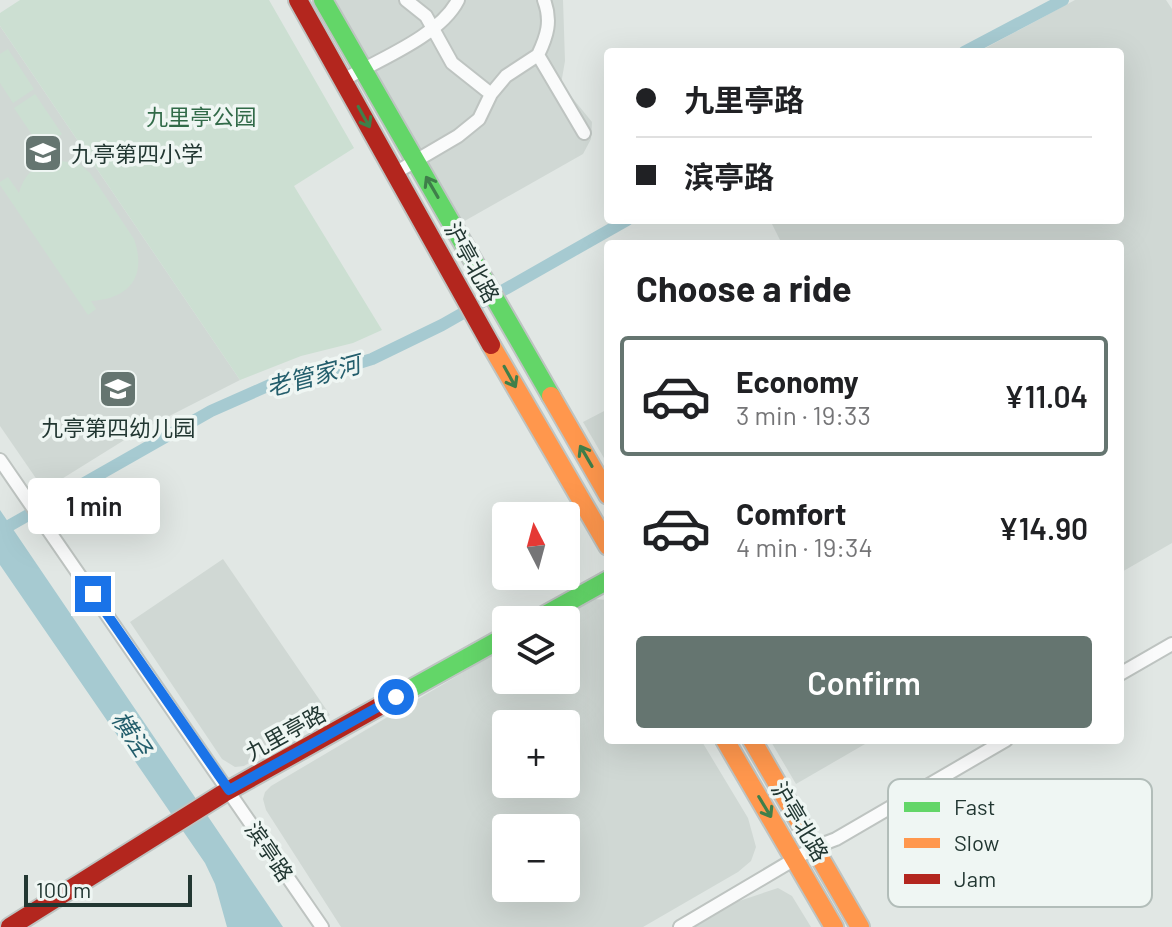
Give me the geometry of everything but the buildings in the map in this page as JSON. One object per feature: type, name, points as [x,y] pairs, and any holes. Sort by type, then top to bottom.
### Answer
[{"type":"street","name":"沪亭北路","points":[[298,0],[604,539]]},
{"type":"street","name":"沪亭北路","points":[[323,0],[604,488]]},
{"type":"street","points":[[406,0],[426,16],[452,63],[491,94]]},
{"type":"street","points":[[343,80],[433,29],[452,11],[458,0]]},
{"type":"street","points":[[395,173],[458,136],[479,119],[491,94],[506,76],[538,55],[547,36],[549,13],[544,0]]},
{"type":"street","points":[[538,55],[584,133]]},
{"type":"street","name":"滨亭路","points":[[0,460],[322,927]]},
{"type":"street","points":[[561,606],[604,582]]},
{"type":"street","name":"九里亭路","points":[[10,927],[229,790],[492,644]]},
{"type":"street","points":[[1124,672],[1172,644]]},
{"type":"street","name":"沪亭北路","points":[[727,744],[834,927]]},
{"type":"street","name":"沪亭北路","points":[[754,744],[860,927]]},
{"type":"street","points":[[939,779],[999,744]]},
{"type":"street","points":[[680,927],[815,847],[836,839],[888,809]]},
{"type":"shaded area","points":[[332,0],[563,0],[565,61],[561,84],[592,122],[591,139],[583,154],[461,223]]},
{"type":"shaded area","points":[[1075,0],[1166,0],[1172,9],[1172,543],[1124,571],[1124,240],[780,240],[772,224],[1124,224],[1124,48],[985,48]]},
{"type":"shaded area","points":[[0,26],[240,380],[134,434],[44,490],[0,426]]},
{"type":"shaded area","points":[[604,411],[604,458],[583,422]]},
{"type":"shaded area","points":[[223,559],[330,715],[244,766],[235,767],[222,759],[130,622]]},
{"type":"shaded area","points":[[594,599],[604,600],[604,744],[703,744],[748,818],[756,847],[751,861],[738,872],[643,927],[341,927],[266,810],[263,799],[271,786],[492,655],[492,694],[580,694],[580,606],[575,606]]},
{"type":"shaded area","points":[[772,744],[865,744],[796,784]]},
{"type":"shaded area","points":[[778,888],[792,896],[811,927],[678,927],[697,915]]},
{"type":"green space","name":"九里亭公园","points":[[20,0],[269,0],[354,148],[294,186],[382,330],[353,343],[301,356],[240,380],[0,26],[0,13]]},
{"type":"green space","points":[[8,49],[34,89],[13,103],[0,83],[0,54]]},
{"type":"green space","points":[[35,94],[62,134],[41,148],[14,108]]},
{"type":"green space","points":[[55,160],[79,164],[90,173],[134,239],[137,252],[138,264],[132,283],[116,296],[91,301],[96,309],[88,315],[0,185],[8,177],[19,193],[32,171]]},
{"type":"water","name":"横泾","points":[[0,510],[283,927],[227,927],[215,884],[205,863],[0,565]]},
{"type":"waterway","name":"老管家河","points":[[972,48],[1063,0]]},
{"type":"waterway","name":"老管家河","points":[[0,531],[211,411],[281,380],[372,359],[442,325],[620,224]]},
{"type":"traffic: fast","points":[[323,0],[551,396]]},
{"type":"traffic: fast","points":[[561,606],[604,582]]},
{"type":"traffic: fast","points":[[407,691],[492,644]]},
{"type":"traffic: slow","points":[[491,345],[604,539]]},
{"type":"traffic: slow","points":[[551,396],[604,488]]},
{"type":"traffic: slow","points":[[727,744],[834,927]]},
{"type":"traffic: slow","points":[[754,744],[860,927]]},
{"type":"traffic: jam","points":[[298,0],[491,345]]},
{"type":"traffic: jam","points":[[10,927],[224,793],[407,691]]},
{"type":"place","name":"九亭第四小学","points":[[43,153]]},
{"type":"place","name":"九亭第四幼儿园","points":[[118,389]]},
{"type":"route","points":[[93,594],[229,790],[396,697]]}]
